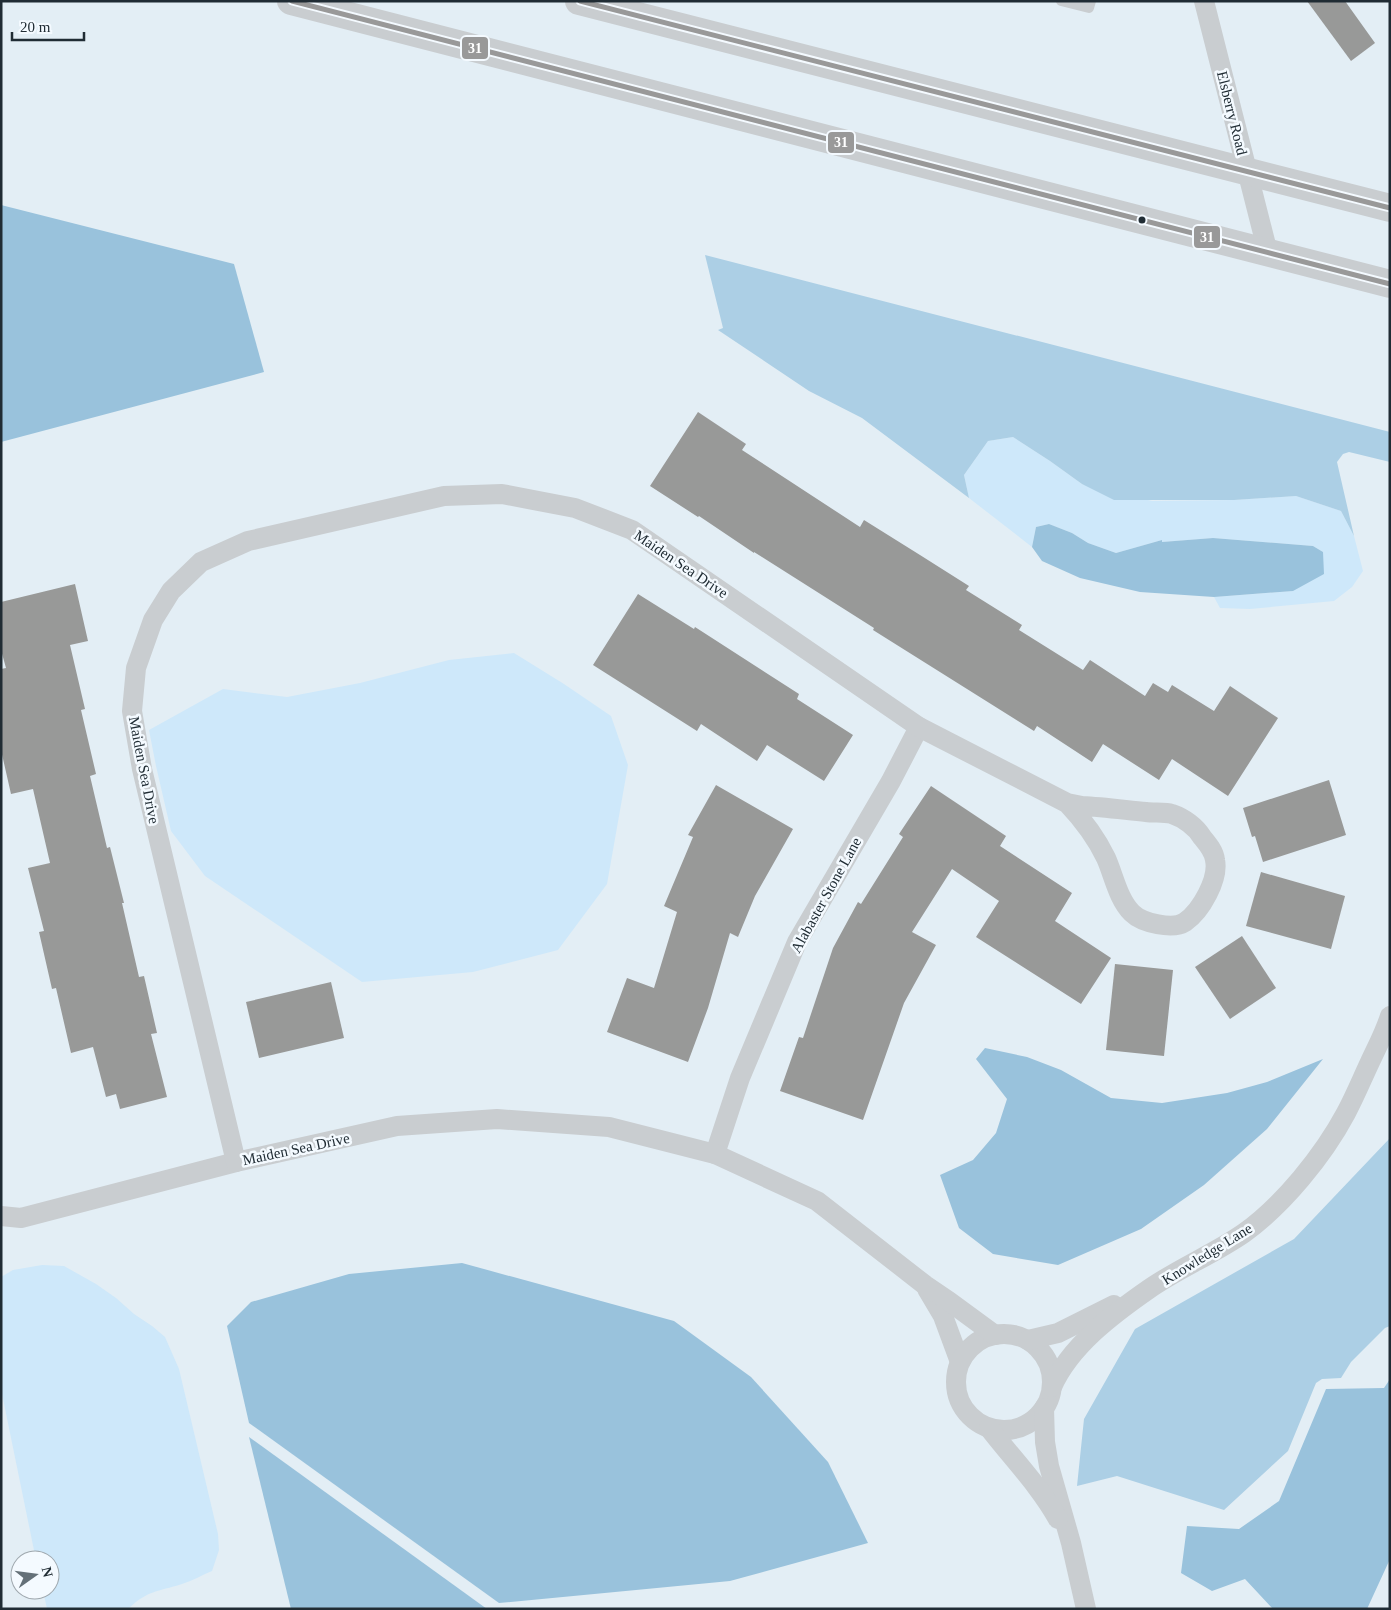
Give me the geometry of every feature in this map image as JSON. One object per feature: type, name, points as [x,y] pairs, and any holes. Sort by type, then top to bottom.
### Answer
[{"type":"main road","points":[[291,1],[353,9],[1390,284]]},
{"type":"main road","points":[[580,1],[1390,208]]},
{"type":"street","name":"Elsberry Road","points":[[1204,1],[1268,253]]},
{"type":"street","name":"Maiden Sea Drive","points":[[995,1334],[925,1285],[817,1201],[715,1154],[609,1127],[497,1119],[397,1126],[236,1162],[142,769],[132,710],[136,668],[153,620],[171,591],[201,562],[248,541],[444,496],[502,494],[575,508],[632,530],[919,727],[1068,803]]},
{"type":"street","name":"Alabaster Stone Lane","points":[[715,1154],[740,1078],[797,942],[891,781],[919,727]]},
{"type":"street","points":[[1068,803],[1082,806],[1172,814],[1186,821],[1199,832],[1215,858],[1216,870],[1214,882],[1208,894],[1191,916],[1184,923],[1172,925],[1153,924],[1132,914],[1123,901],[1097,840],[1083,819],[1068,803]]},
{"type":"street","name":"Knowledge Lane","points":[[1052,1387],[1056,1377],[1073,1353],[1102,1325],[1150,1289],[1242,1234],[1259,1221],[1298,1183],[1346,1114],[1390,1016]]},
{"type":"street","points":[[1,1216],[21,1218],[236,1162]]},
{"type":"street","points":[[925,1285],[943,1316],[960,1362]]},
{"type":"street","name":"Knowledge Lane","points":[[1028,1340],[1058,1333],[1127,1298],[1150,1289]]},
{"type":"street","points":[[995,1334],[1018,1336],[1028,1340],[1039,1349],[1047,1360],[1051,1373],[1052,1387],[1050,1398],[1036,1418],[1026,1426],[1014,1430],[988,1428],[974,1420],[964,1408],[957,1393],[956,1377],[960,1362],[969,1349],[981,1340],[995,1334]]},
{"type":"street","points":[[1044,1408],[1045,1442],[1049,1466],[1086,1609]]},
{"type":"street","points":[[988,1428],[1043,1494],[1070,1542]]},
{"type":"lane","points":[[1061,1],[1089,8],[1091,1]]},
{"type":"shaded area","points":[[1,205],[234,264],[264,372],[1,442]]},
{"type":"shaded area","points":[[705,255],[1390,432],[1390,462],[1349,452],[1343,454],[1337,462],[1354,536],[1341,511],[1296,496],[1234,500],[1114,500],[1082,484],[1013,437],[988,441],[964,475],[969,498],[862,418],[809,391],[718,330],[723,328]]},
{"type":"shaded area","points":[[1013,437],[1082,484],[1152,501],[1234,500],[1296,496],[1341,511],[1354,536],[1363,571],[1352,587],[1334,601],[1250,609],[1220,608],[1214,597],[1293,591],[1323,552],[1313,546],[1213,538],[1162,542],[1162,540],[1116,553],[1088,543],[1072,533],[1049,524],[1036,527],[1032,547],[969,498],[964,475],[988,441]]},
{"type":"shaded area","points":[[1049,524],[1072,533],[1088,543],[1116,553],[1162,540],[1162,542],[1213,538],[1313,546],[1323,552],[1324,574],[1293,591],[1214,597],[1140,592],[1080,578],[1042,561],[1032,547],[1036,527]]},
{"type":"shaded area","points":[[514,653],[611,716],[628,765],[607,884],[558,950],[473,972],[362,982],[205,876],[171,831],[149,730],[223,689],[287,697],[360,683],[449,660]]},
{"type":"shaded area","points":[[985,1048],[1027,1057],[1061,1070],[1111,1098],[1162,1103],[1227,1093],[1267,1082],[1323,1059],[1267,1129],[1204,1185],[1141,1229],[1058,1265],[993,1254],[959,1228],[940,1175],[973,1160],[996,1133],[1007,1099],[976,1059]]},
{"type":"shaded area","points":[[1390,1138],[1390,1326],[1385,1328],[1351,1362],[1341,1378],[1322,1379],[1316,1383],[1288,1451],[1224,1510],[1117,1476],[1077,1486],[1084,1419],[1135,1329],[1294,1239]]},
{"type":"shaded area","points":[[462,1263],[674,1321],[751,1377],[828,1462],[868,1543],[730,1581],[499,1603],[249,1423],[227,1326],[251,1302],[349,1274]]},
{"type":"shaded area","points":[[42,1265],[64,1266],[116,1298],[165,1337],[179,1369],[218,1534],[219,1550],[212,1571],[186,1583],[147,1595],[128,1609],[47,1609],[45,1600],[60,1600],[60,1550],[34,1550],[1,1389],[1,1277],[13,1270]]},
{"type":"shaded area","points":[[1390,1379],[1390,1559],[1367,1609],[1273,1609],[1245,1579],[1212,1591],[1181,1573],[1187,1526],[1239,1529],[1279,1501],[1326,1389],[1384,1388]]},
{"type":"shaded area","points":[[249,1437],[487,1609],[291,1609]]},
{"type":"building","points":[[1307,1],[1345,1],[1375,43],[1351,61]]},
{"type":"building","points":[[698,412],[746,444],[742,450],[860,527],[864,520],[969,586],[966,590],[1022,625],[1019,630],[1083,670],[1090,660],[1145,696],[1153,683],[1168,692],[1172,685],[1214,711],[1230,686],[1278,718],[1228,796],[1172,759],[1159,780],[1103,744],[1092,762],[1037,726],[1034,731],[650,486]]},
{"type":"building","points":[[75,584],[88,641],[70,645],[85,709],[81,710],[96,774],[90,776],[107,848],[110,847],[124,903],[122,903],[139,977],[144,976],[157,1033],[151,1034],[167,1097],[120,1109],[116,1094],[106,1097],[93,1047],[71,1053],[56,988],[52,989],[39,932],[44,931],[28,868],[50,863],[33,789],[11,794],[1,750],[1,669],[6,668],[1,650],[1,602]]},
{"type":"building","points":[[638,594],[694,629],[695,627],[799,694],[797,699],[853,735],[824,781],[767,745],[757,761],[701,724],[697,731],[593,665]]},
{"type":"building","points":[[1329,780],[1346,835],[1263,862],[1255,836],[1252,837],[1243,808]]},
{"type":"building","points":[[716,785],[793,829],[755,896],[738,937],[730,933],[708,1008],[688,1062],[607,1032],[627,978],[654,988],[677,912],[664,906],[693,837],[688,835]]},
{"type":"building","points":[[931,786],[1006,836],[1000,846],[1072,893],[1055,921],[1111,958],[1081,1004],[976,937],[999,901],[952,869],[912,932],[936,945],[904,1003],[863,1120],[780,1091],[799,1037],[803,1038],[833,948],[858,902],[861,904],[903,837],[899,834]]},
{"type":"building","points":[[1261,872],[1345,896],[1331,949],[1246,926]]},
{"type":"building","points":[[1242,936],[1276,988],[1230,1019],[1195,967]]},
{"type":"building","points":[[1115,964],[1173,970],[1164,1056],[1106,1050]]},
{"type":"building","points":[[331,982],[344,1038],[259,1058],[246,1002]]},
{"type":"transit line","name":"31","points":[[292,1],[1390,284]]},
{"type":"transit line","name":"31","points":[[580,1],[1390,208]]}]
